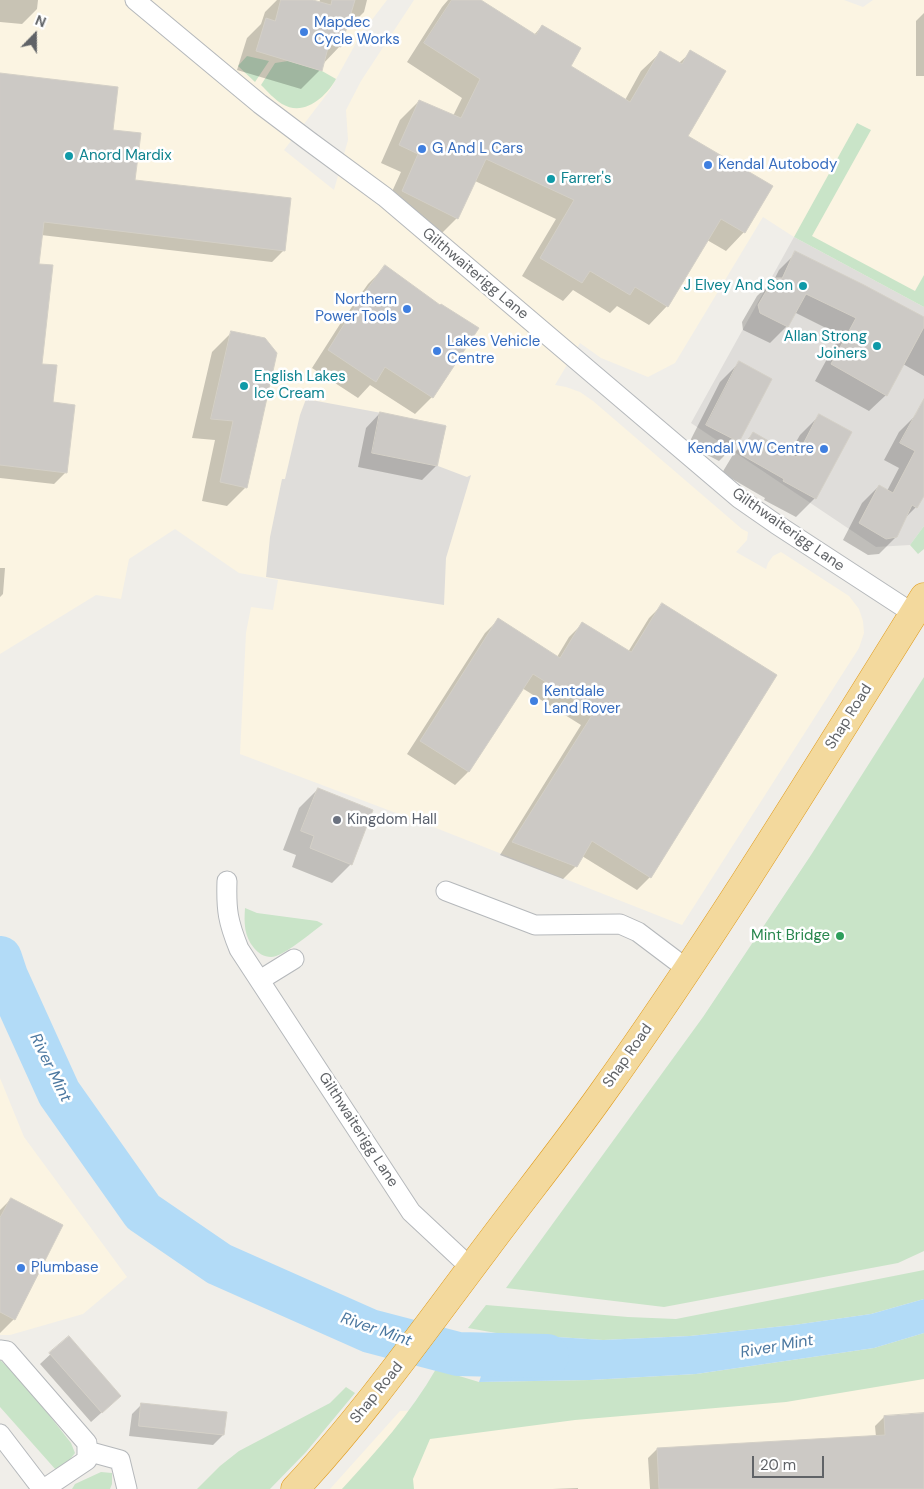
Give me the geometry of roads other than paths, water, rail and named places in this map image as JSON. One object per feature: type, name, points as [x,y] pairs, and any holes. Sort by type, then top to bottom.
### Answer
[{"type":"highway","name":"Shap Road","points":[[295,1489],[324,1457],[396,1369],[600,1096],[778,831],[919,606]]},
{"type":"street","name":"Gilthwaiterigg Lane","points":[[136,0],[260,104],[384,197],[740,499],[776,524],[919,606]]},
{"type":"street","name":"Gilthwaiterigg Lane","points":[[227,881],[226,904],[230,926],[239,949],[411,1212],[471,1268]]},
{"type":"street","points":[[446,891],[535,925],[620,924],[638,932],[687,969]]},
{"type":"street","points":[[260,980],[294,959]]},
{"type":"street","points":[[0,1350],[7,1350],[87,1443],[87,1460],[43,1489],[0,1434]]},
{"type":"street","points":[[87,1451],[120,1460],[127,1489]]},
{"type":"water","points":[[924,1299],[924,1333],[874,1348],[696,1374],[590,1380],[479,1382],[496,1333],[603,1340],[690,1336],[794,1325],[871,1314]]},
{"type":"waterway","name":"River Mint","points":[[0,958],[6,976],[59,1093],[143,1212],[219,1264],[370,1331],[458,1354],[547,1356]]},
{"type":"place","name":"Mapdec Cycle Works","points":[[304,32]]},
{"type":"place","name":"G And L Cars","points":[[422,149]]},
{"type":"place","name":"Anord Mardix","points":[[69,156]]},
{"type":"place","name":"Kendal Autobody","points":[[708,165]]},
{"type":"place","name":"Farrer's","points":[[551,179]]},
{"type":"place","name":"J Elvey And Son","points":[[803,286]]},
{"type":"place","name":"Northern Power Tools","points":[[407,309]]},
{"type":"place","name":"Allan Strong Joiners","points":[[877,346]]},
{"type":"place","name":"Lakes Vehicle Centre","points":[[437,351]]},
{"type":"place","name":"English Lakes Ice Cream","points":[[244,386]]},
{"type":"place","name":"Kendal VW Centre","points":[[824,449]]},
{"type":"place","name":"Kentdale Land Rover","points":[[534,701]]},
{"type":"place","name":"Kingdom Hall","points":[[337,820]]},
{"type":"place","name":"Mint Bridge","points":[[840,936]]},
{"type":"place","name":"Plumbase","points":[[21,1268]]}]
